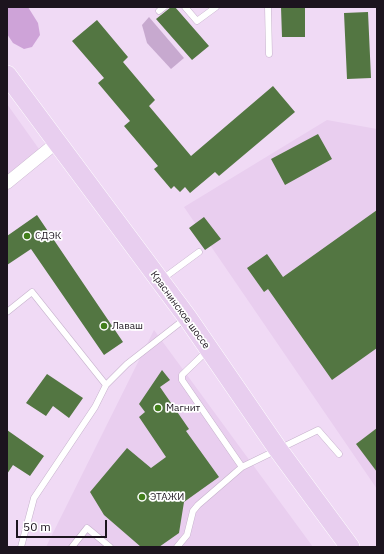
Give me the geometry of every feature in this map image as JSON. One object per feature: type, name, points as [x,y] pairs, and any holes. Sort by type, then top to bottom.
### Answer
[{"type":"main road","name":"Краснинское шоссе","points":[[7,74],[56,143],[187,317],[277,448],[350,547]]},
{"type":"street","points":[[7,183],[56,143]]},
{"type":"lane","points":[[185,7],[197,21],[216,7]]},
{"type":"lane","points":[[268,7],[269,54]]},
{"type":"lane","points":[[160,281],[199,252]]},
{"type":"lane","points":[[7,312],[32,292],[106,385]]},
{"type":"lane","points":[[22,547],[34,498],[95,407],[106,385],[127,364],[187,317]]},
{"type":"lane","points":[[209,348],[182,375],[182,380],[242,467]]},
{"type":"lane","points":[[177,547],[186,536],[193,511],[242,467],[277,448],[318,430],[340,454]]},
{"type":"lane","points":[[72,547],[87,528],[110,547]]},
{"type":"shaded area","points":[[7,7],[28,7],[38,23],[40,35],[32,47],[24,49],[13,43],[7,34]]},
{"type":"shaded area","points":[[149,17],[184,58],[171,69],[147,43],[142,25]]},
{"type":"shaded area","points":[[7,104],[39,149],[7,177]]},
{"type":"shaded area","points":[[327,120],[377,129],[377,489],[184,207]]},
{"type":"shaded area","points":[[154,330],[313,547],[46,547]]},
{"type":"building","points":[[171,7],[175,7],[209,46],[192,60],[156,19]]},
{"type":"building","points":[[281,7],[305,7],[305,37],[282,37]]},
{"type":"building","points":[[368,12],[371,78],[347,79],[344,13]]},
{"type":"building","points":[[97,20],[128,57],[123,62],[155,100],[149,106],[191,156],[273,86],[295,112],[219,176],[215,172],[190,193],[185,187],[180,192],[174,186],[171,189],[154,169],[158,166],[124,126],[130,121],[98,83],[104,78],[72,41]]},
{"type":"building","points":[[318,134],[332,159],[285,185],[271,159]]},
{"type":"building","points":[[377,210],[377,348],[332,380],[268,289],[264,292],[247,268],[267,254],[283,277]]},
{"type":"building","points":[[37,215],[123,342],[104,355],[31,249],[7,265],[7,236]]},
{"type":"building","points":[[204,217],[221,239],[205,250],[189,228]]},
{"type":"building","name":"ЭТАЖИ","points":[[162,370],[170,380],[160,387],[189,429],[186,431],[219,477],[184,502],[179,533],[159,547],[141,547],[104,515],[90,492],[127,448],[151,468],[166,457],[139,417],[145,412],[139,404]]},
{"type":"building","points":[[47,374],[83,398],[69,418],[53,406],[46,416],[26,403]]},
{"type":"building","points":[[377,428],[377,472],[356,444]]},
{"type":"building","points":[[7,430],[44,456],[30,476],[13,465],[7,474]]},
{"type":"place","name":"СДЭК","points":[[27,236]]},
{"type":"place","name":"Лаваш","points":[[104,326]]},
{"type":"place","name":"Магнит","points":[[158,408]]},
{"type":"place","name":"ЭТАЖИ","points":[[142,497]]}]
